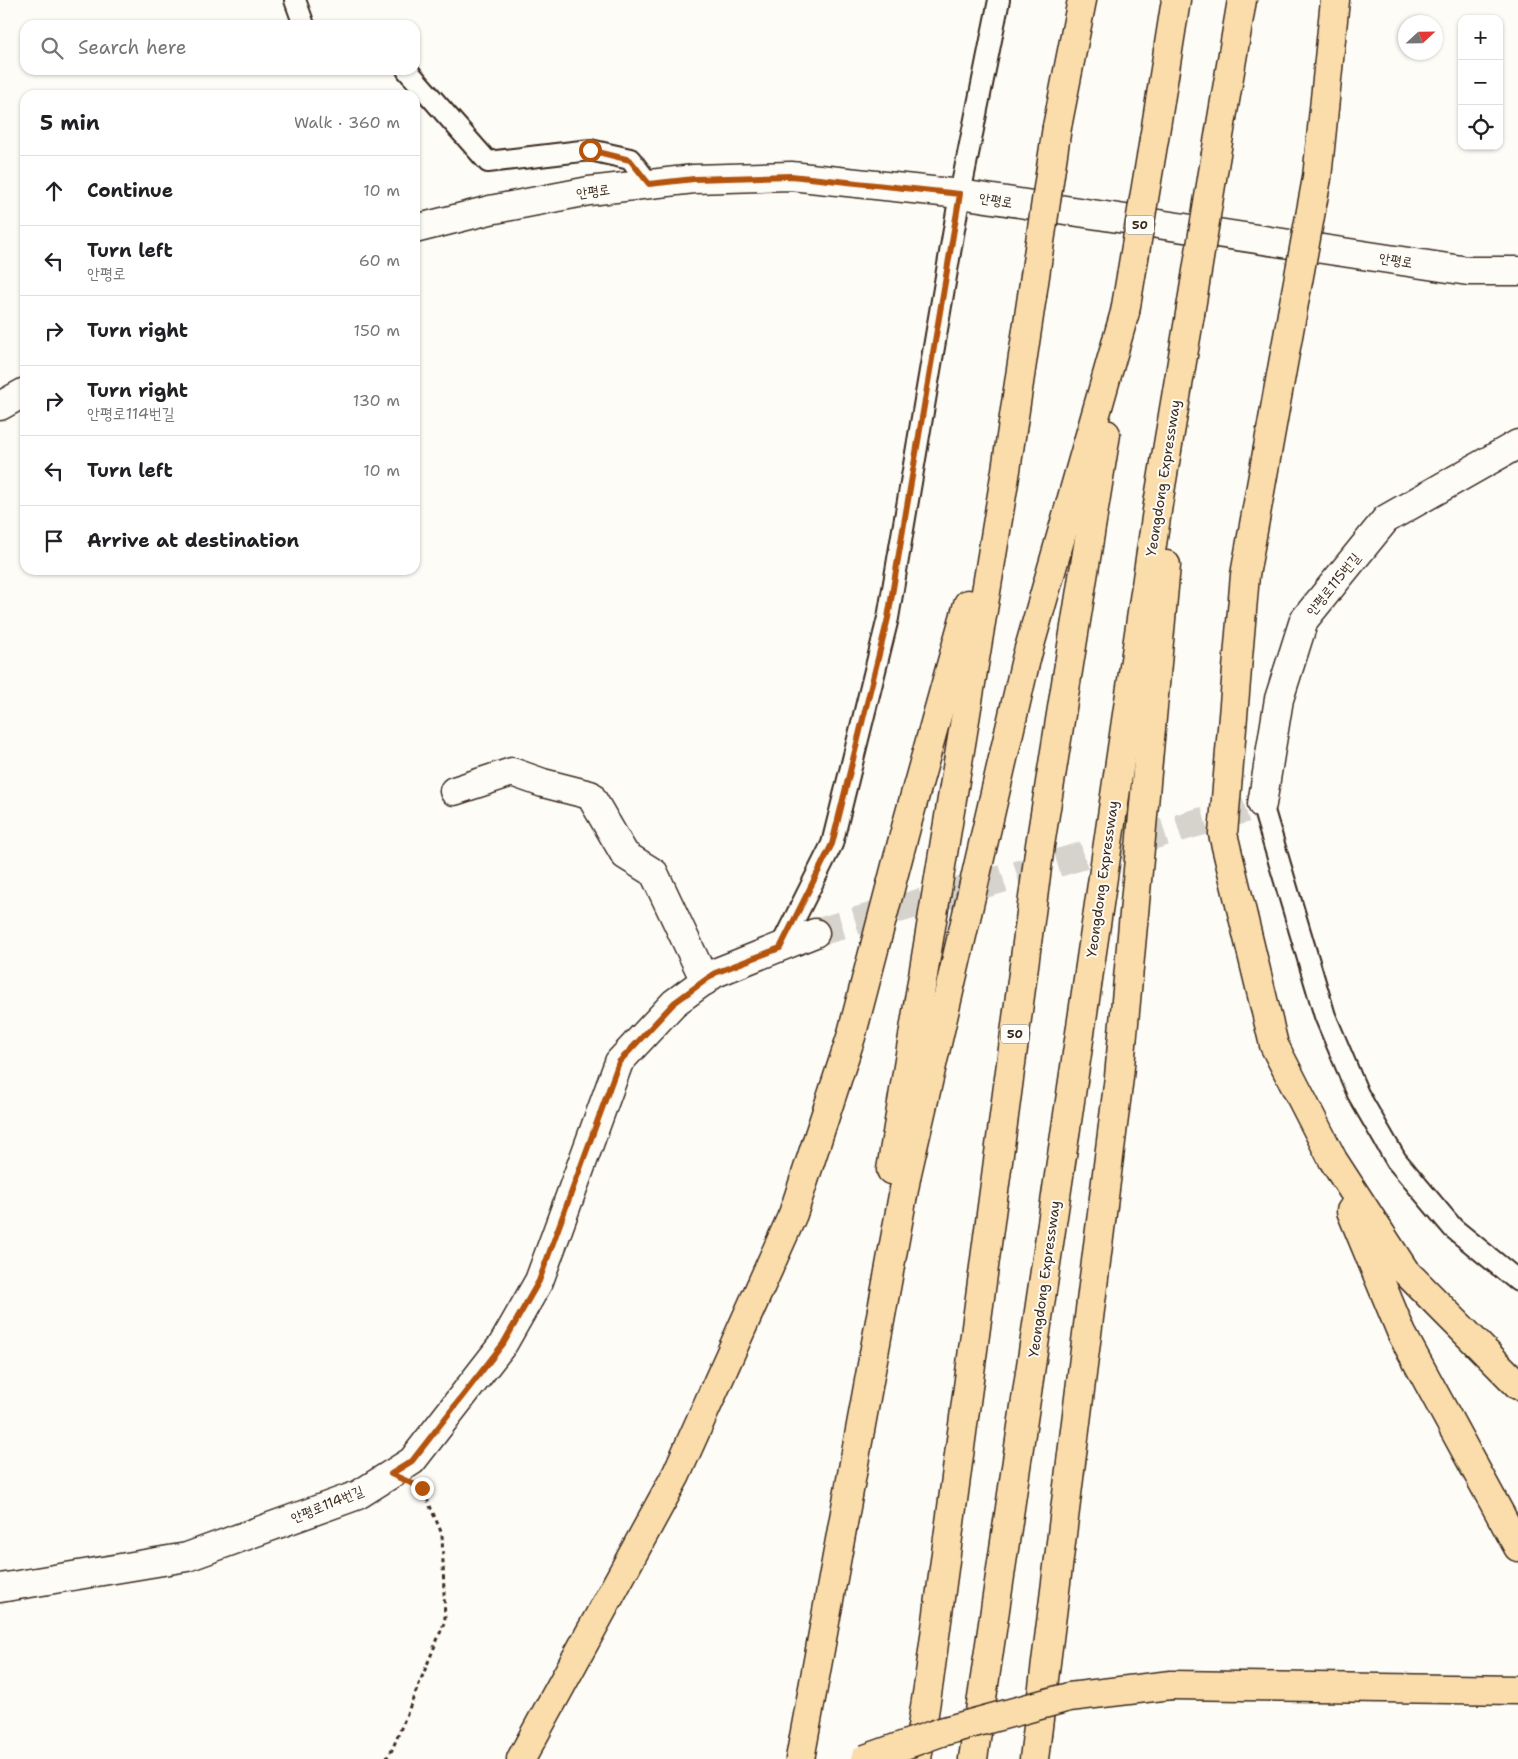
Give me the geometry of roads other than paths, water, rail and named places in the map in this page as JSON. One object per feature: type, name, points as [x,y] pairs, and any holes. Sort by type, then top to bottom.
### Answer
[{"type":"highway","points":[[784,1759],[842,1466],[1006,470],[1058,127],[1082,0]]},
{"type":"highway","name":"50","points":[[917,1759],[1040,845],[1176,0]]},
{"type":"highway","name":"Yeongdong Expressway","points":[[973,1759],[1156,514],[1242,0]]},
{"type":"highway","points":[[1335,0],[1317,178],[1245,575],[1223,834],[1274,1045],[1334,1160],[1405,1272],[1518,1385]]},
{"type":"highway","points":[[800,1759],[907,1172],[1026,659],[1125,312]]},
{"type":"highway","points":[[1034,1759],[1119,1077],[1190,314]]},
{"type":"highway","points":[[521,1759],[676,1475],[793,1214],[851,1037],[908,820],[1006,470]]},
{"type":"highway","points":[[1311,1116],[1402,1334],[1518,1547]]},
{"type":"highway","points":[[865,1759],[941,1732],[1069,1697],[1171,1685],[1518,1690]]},
{"type":"street","name":"안평로","points":[[420,228],[517,205],[589,191],[694,179],[791,176],[960,194],[1468,271],[1518,271]]},
{"type":"street","points":[[0,406],[20,395]]},
{"type":"street","name":"안평로115번길","points":[[1262,804],[1279,699],[1304,620],[1386,519],[1518,444]]},
{"type":"street","points":[[454,791],[512,772],[543,783],[590,795],[625,855],[654,872],[705,981]]},
{"type":"street","name":"안평로114번길","points":[[0,1588],[187,1557],[358,1495],[412,1461],[497,1352],[539,1281],[619,1062],[674,1003],[715,973],[815,933]]},
{"type":"lane","points":[[295,0],[302,20]]},
{"type":"lane","points":[[780,948],[832,844],[888,618],[960,194],[999,0]]},
{"type":"lane","points":[[411,75],[488,162],[590,150],[630,160],[649,184]]},
{"type":"lane","points":[[1262,804],[1325,1016],[1358,1094],[1396,1160],[1453,1228],[1518,1281]]},
{"type":"tunnel","points":[[815,933],[1262,804]]}]
